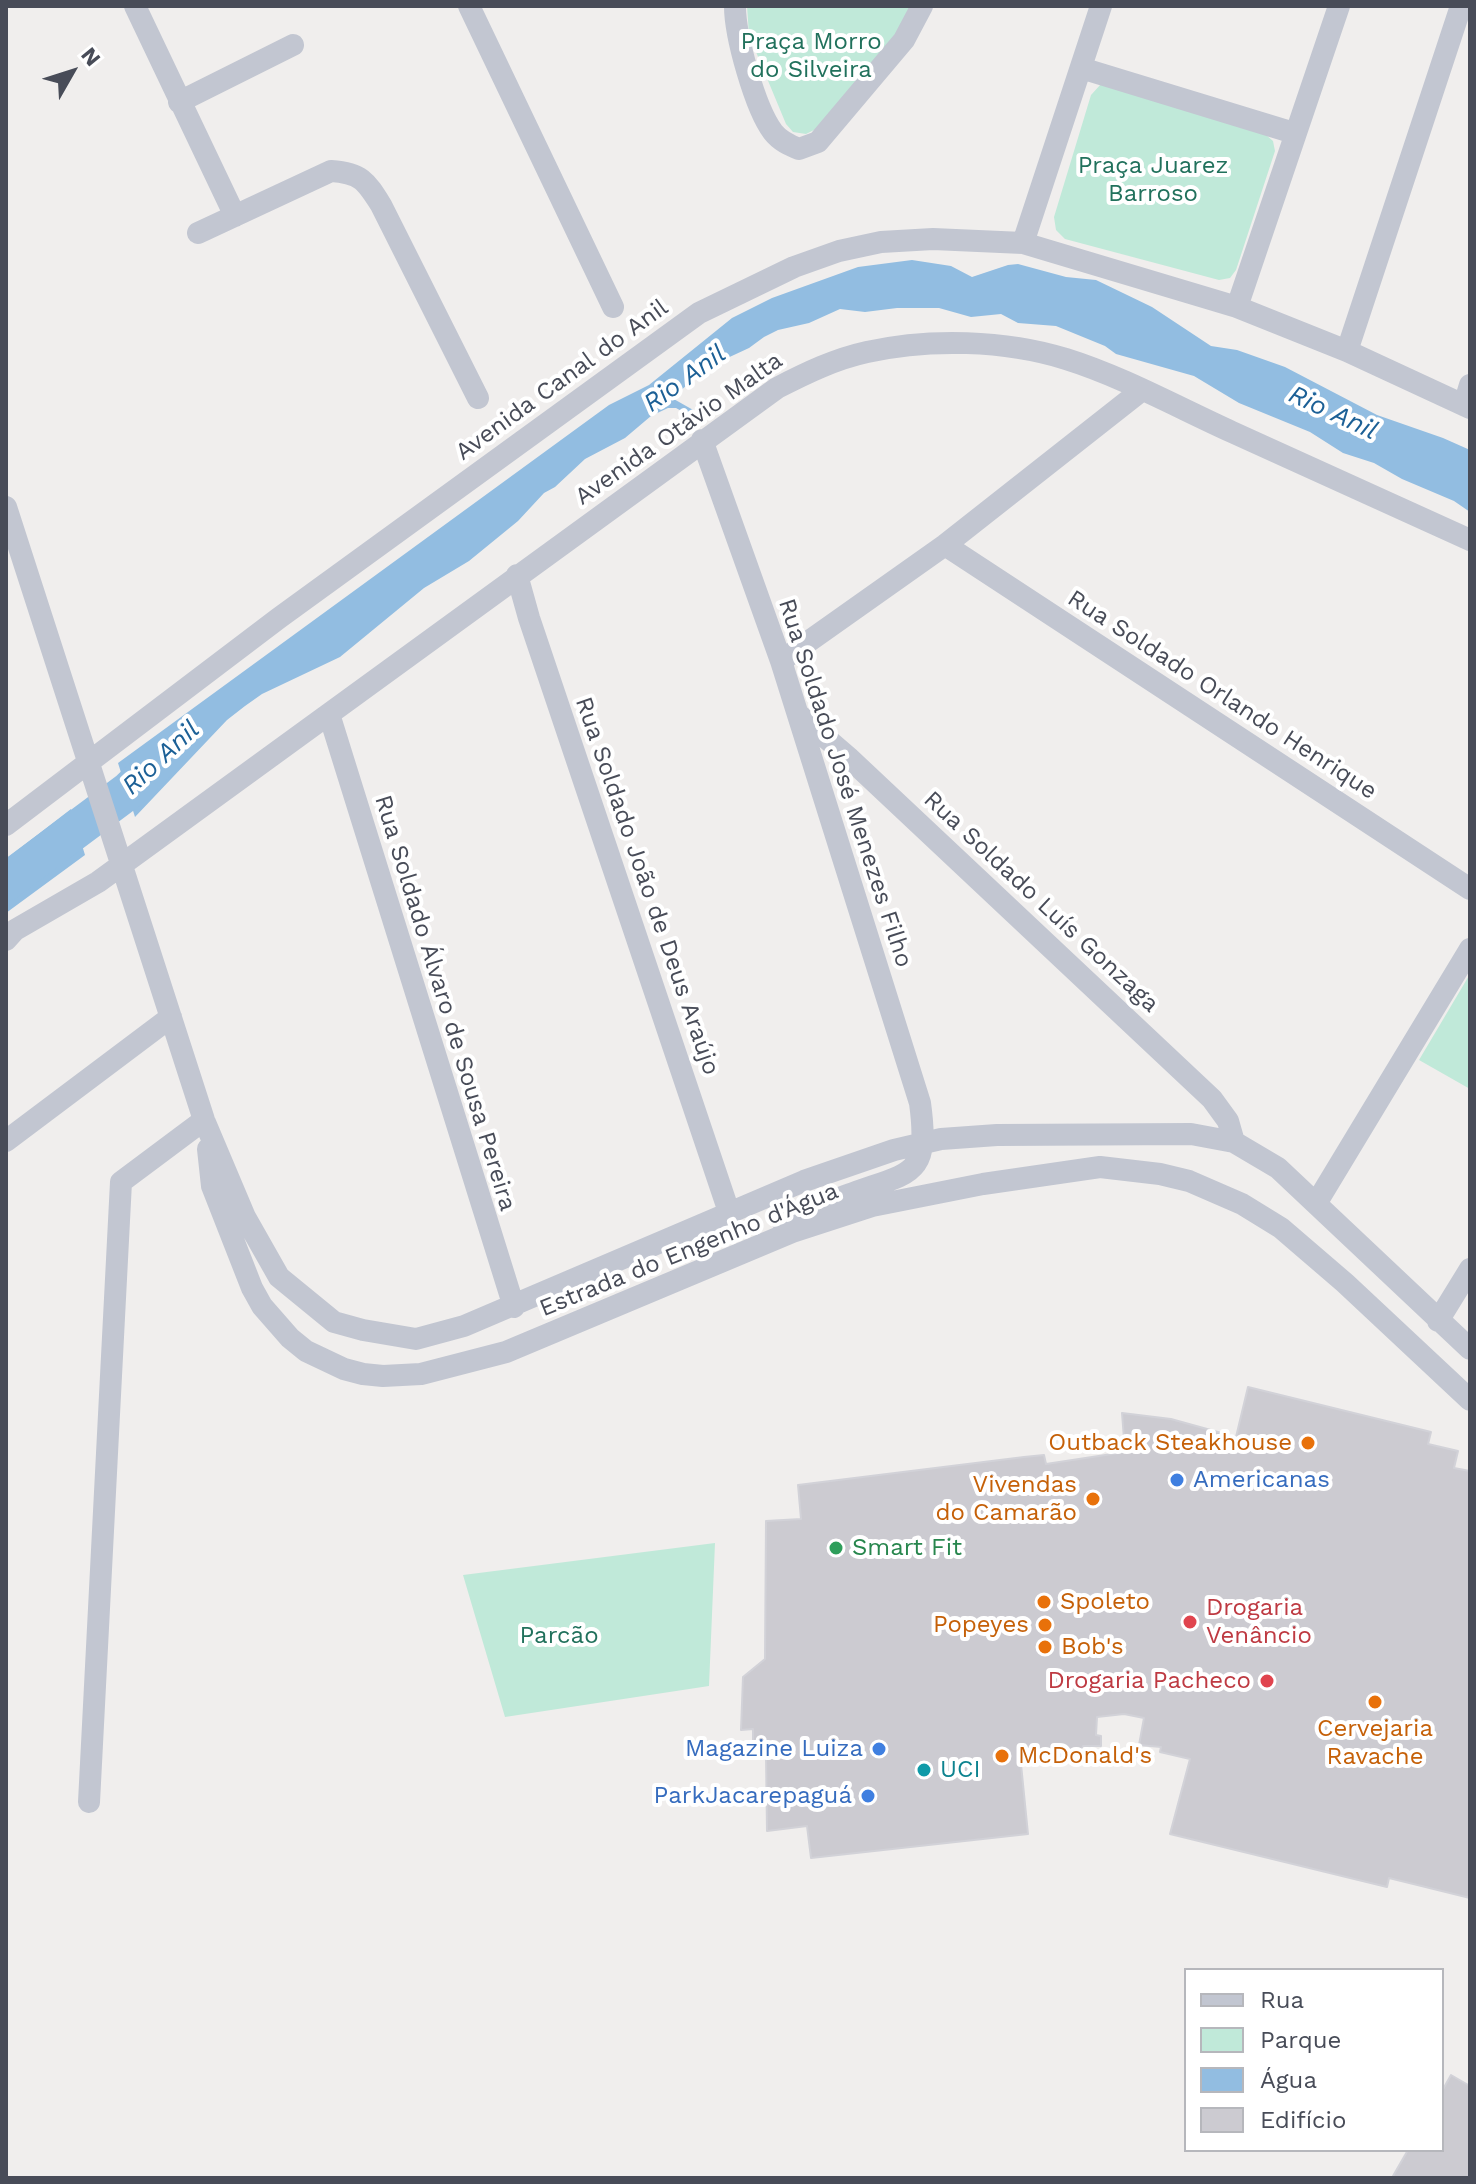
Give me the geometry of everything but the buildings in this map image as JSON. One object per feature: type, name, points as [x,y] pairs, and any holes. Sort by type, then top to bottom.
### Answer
[{"type":"street","points":[[135,6],[235,216]]},
{"type":"street","points":[[469,6],[613,307]]},
{"type":"street","points":[[735,6],[735,29],[772,131],[784,143],[799,149],[818,142],[904,40],[922,6]]},
{"type":"street","points":[[1023,243],[1101,6]]},
{"type":"street","points":[[1237,307],[1339,6]]},
{"type":"street","points":[[1347,351],[1461,6]]},
{"type":"street","points":[[179,102],[293,45]]},
{"type":"street","points":[[1081,68],[1294,133]]},
{"type":"street","points":[[198,233],[331,171],[350,172],[368,183],[478,398]]},
{"type":"street","name":"Avenida Canal do Anil","points":[[6,825],[90,771],[279,618],[699,313],[794,267],[839,251],[881,242],[933,239],[1023,243],[1237,307],[1468,399]]},
{"type":"street","name":"Avenida Otávio Malta","points":[[6,940],[15,930],[98,882],[117,858],[329,714],[777,388],[819,367],[867,352],[961,343],[1017,348],[1066,359],[1142,390],[1470,540]]},
{"type":"street","points":[[781,661],[945,545],[1142,390]]},
{"type":"street","name":"Rua Soldado José Menezes Filho","points":[[702,440],[781,661],[920,1103],[922,1145]]},
{"type":"street","name":"Estrada do Engenho d'Água","points":[[6,507],[204,1120],[245,1217],[279,1277],[334,1322],[416,1339],[464,1326],[729,1212],[866,1158],[941,1139],[1078,1133],[1191,1134],[1234,1142],[1278,1168],[1470,1349]]},
{"type":"street","name":"Rua Soldado Orlando Henrique","points":[[945,545],[1470,889]]},
{"type":"street","name":"Rua Soldado João de Deus Araújo","points":[[517,575],[729,1212]]},
{"type":"street","name":"Rua Soldado Luís Gonzaga","points":[[796,713],[859,768],[1212,1099],[1228,1121],[1234,1142]]},
{"type":"street","name":"Rua Soldado Álvaro de Sousa Pereira","points":[[329,714],[514,1307]]},
{"type":"street","points":[[1317,1202],[1470,949]]},
{"type":"street","points":[[6,1141],[171,1017]]},
{"type":"street","points":[[89,1802],[121,1182],[204,1120]]},
{"type":"street","name":"Estrada do Engenho d'Água","points":[[204,1120],[212,1186],[262,1306],[306,1351],[344,1369],[402,1376],[506,1352],[792,1232],[872,1206],[983,1184],[1100,1167],[1160,1174],[1218,1192],[1281,1228],[1470,1400]]},
{"type":"street","points":[[704,1269],[781,1222],[852,1193],[894,1181],[916,1164],[922,1145]]},
{"type":"street","points":[[1438,1321],[1470,1269]]},
{"type":"green space","name":"Praça Morro do Silveira","points":[[747,6],[915,6],[906,24],[818,128],[806,134],[793,132],[786,124],[749,35]]},
{"type":"green space","name":"Praça Juarez Barroso","points":[[1101,84],[1265,134],[1273,141],[1275,151],[1236,270],[1230,278],[1219,280],[1065,239],[1056,230],[1054,217],[1091,95]]},
{"type":"green space","points":[[1470,974],[1470,1089],[1419,1060]]},
{"type":"green space","name":"Parcão","points":[[715,1543],[709,1686],[505,1717],[463,1575]]},
{"type":"water","points":[[912,260],[951,266],[972,277],[1018,264],[1066,277],[1096,280],[1152,307],[1211,346],[1237,350],[1285,367],[1377,415],[1470,450],[1470,512],[1454,501],[1402,479],[1374,463],[1343,453],[1310,432],[1239,403],[1194,376],[1116,354],[1105,346],[1056,326],[1018,323],[1001,314],[971,317],[939,308],[865,312],[840,309],[809,323],[778,330],[708,367],[672,398],[702,415],[696,419],[676,408],[668,408],[651,416],[625,438],[585,459],[469,561],[424,588],[340,657],[262,694],[227,720],[135,817],[118,763],[609,405],[649,385],[732,318],[772,298],[858,267]]},
{"type":"water","points":[[71,809],[85,855],[6,913],[6,859]]},
{"type":"waterway","name":"Rio Anil","points":[[6,882],[128,791],[164,756]]},
{"type":"place","name":"Outback Steakhouse","points":[[1308,1443]]},
{"type":"place","name":"Americanas","points":[[1177,1480]]},
{"type":"place","name":"Vivendas do Camarão","points":[[1093,1499]]},
{"type":"place","name":"Smart Fit","points":[[836,1548]]},
{"type":"place","name":"Spoleto","points":[[1044,1602]]},
{"type":"place","name":"Drogaria Venâncio","points":[[1190,1622]]},
{"type":"place","name":"Popeyes","points":[[1045,1625]]},
{"type":"place","name":"Bob's","points":[[1045,1647]]},
{"type":"place","name":"Drogaria Pacheco","points":[[1267,1681]]},
{"type":"place","name":"Cervejaria Ravache","points":[[1375,1702]]},
{"type":"place","name":"Magazine Luiza","points":[[879,1749]]},
{"type":"place","name":"McDonald's","points":[[1002,1756]]},
{"type":"place","name":"UCI","points":[[924,1770]]},
{"type":"place","name":"ParkJacarepaguá","points":[[868,1796]]}]
